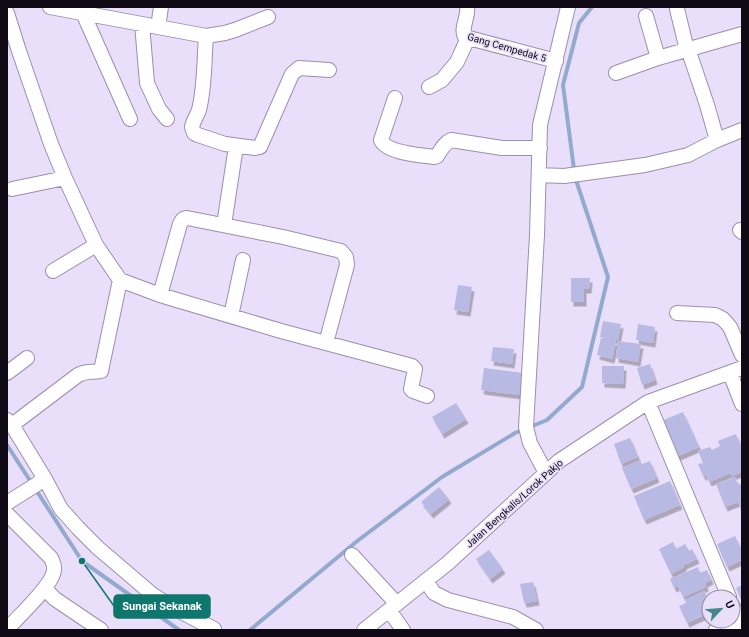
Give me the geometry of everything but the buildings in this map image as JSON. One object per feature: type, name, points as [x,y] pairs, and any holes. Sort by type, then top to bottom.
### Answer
[{"type":"street","points":[[52,7],[206,36],[235,30],[268,17]]},
{"type":"street","points":[[158,27],[161,7]]},
{"type":"street","name":"Gang Cempedak 5","points":[[467,7],[468,12],[463,31],[465,37],[556,61]]},
{"type":"street","points":[[546,473],[530,443],[526,427],[537,235],[540,125],[568,7]]},
{"type":"street","points":[[677,9],[717,140]]},
{"type":"street","points":[[7,13],[13,52],[65,178],[96,245],[120,280],[160,295],[230,316],[412,366],[415,369],[411,389],[427,396]]},
{"type":"street","points":[[83,13],[130,119]]},
{"type":"street","points":[[646,16],[658,58]]},
{"type":"street","points":[[142,24],[147,83],[159,109],[167,119]]},
{"type":"street","points":[[616,73],[658,58],[742,34]]},
{"type":"street","points":[[206,36],[201,100],[192,128],[194,133],[198,136],[225,144],[255,148],[260,147],[292,74],[299,68],[329,70]]},
{"type":"street","points":[[429,87],[442,80],[457,62],[468,38]]},
{"type":"street","points":[[395,98],[381,140],[381,142],[394,150],[434,157],[437,156],[447,142],[451,140],[502,148],[540,148]]},
{"type":"street","points":[[539,175],[564,176],[645,165],[688,155],[717,140],[742,130]]},
{"type":"street","points":[[224,225],[236,146]]},
{"type":"street","points":[[12,189],[65,178]]},
{"type":"street","points":[[160,295],[180,224],[182,220],[187,218],[340,251],[346,257],[347,265],[326,343]]},
{"type":"street","points":[[54,271],[96,245]]},
{"type":"street","points":[[230,316],[243,260]]},
{"type":"street","points":[[120,280],[101,371],[86,371],[78,375],[10,423],[42,481],[61,509],[78,528],[98,548],[153,595],[214,629]]},
{"type":"street","points":[[677,313],[715,315],[723,319],[730,327],[742,355]]},
{"type":"street","points":[[7,373],[27,358]]},
{"type":"street","points":[[736,371],[742,404]]},
{"type":"street","name":"Jalan Bengkalis/Lorok Pakjo","points":[[364,630],[448,564],[559,461],[648,402],[736,371]]},
{"type":"street","points":[[648,402],[726,589]]},
{"type":"street","points":[[12,500],[42,481]]},
{"type":"street","points":[[7,514],[51,558],[54,564],[54,572],[45,590],[7,629]]},
{"type":"street","points":[[352,556],[393,607],[403,630]]},
{"type":"street","points":[[426,581],[434,592],[448,600],[513,617],[536,630]]},
{"type":"street","points":[[45,590],[55,599],[98,629]]},
{"type":"waterway","points":[[250,630],[356,542],[442,477],[515,433],[547,420],[582,387],[608,277],[575,177],[563,85],[579,23],[592,7]]},
{"type":"waterway","points":[[7,445],[82,561],[179,630]]},
{"type":"place","name":"Sungai Sekanak","points":[[82,561]]}]
